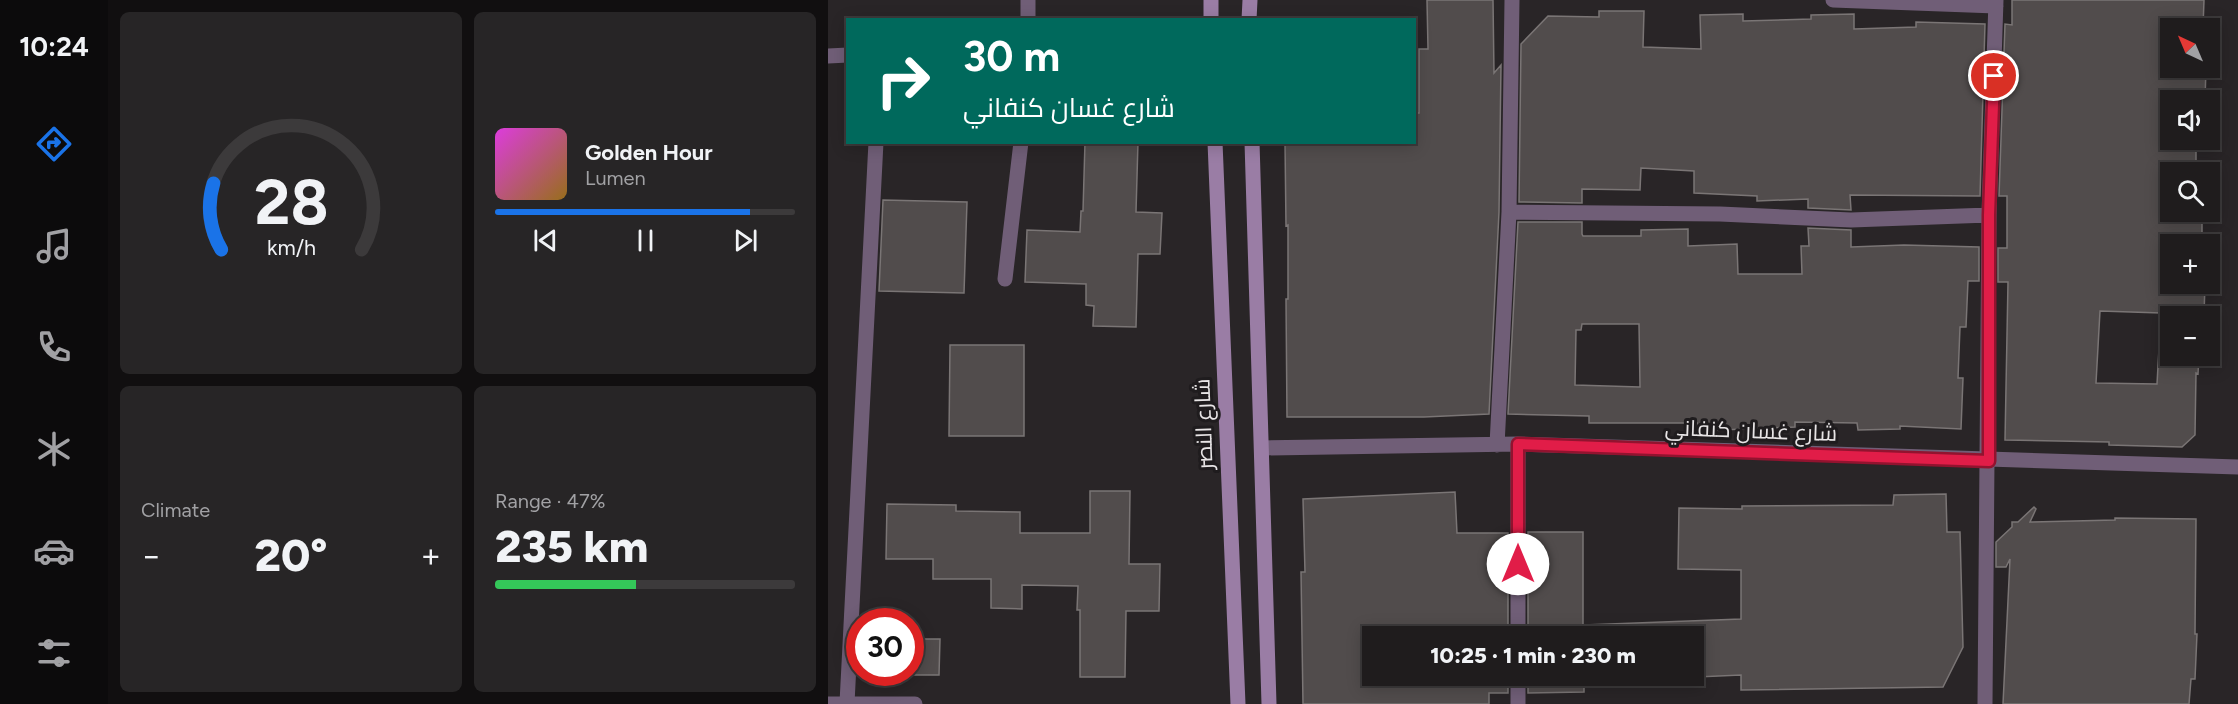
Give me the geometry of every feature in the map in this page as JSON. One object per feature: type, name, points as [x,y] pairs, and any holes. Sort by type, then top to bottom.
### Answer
[{"type":"main road","points":[[1211,0],[1212,18]]},
{"type":"main road","points":[[1250,0],[1250,18]]},
{"type":"main road","name":"شارع النصر","points":[[1215,144],[1238,704]]},
{"type":"main road","points":[[1252,144],[1269,704]]},
{"type":"street","points":[[1028,0],[1028,18]]},
{"type":"street","points":[[1497,445],[1509,212],[1512,0]]},
{"type":"street","points":[[1833,0],[1996,3],[1989,215],[1989,461],[1985,704]]},
{"type":"street","points":[[828,56],[846,55]]},
{"type":"street","points":[[847,703],[876,144]]},
{"type":"street","points":[[1005,279],[1021,144]]},
{"type":"street","points":[[1509,212],[1720,214],[1851,220],[1989,215]]},
{"type":"street","points":[[1518,444],[1518,626]]},
{"type":"street","name":"شارع غسان كنفاني","points":[[1262,448],[1518,444],[1989,461],[2238,467]]},
{"type":"street","points":[[1518,686],[1518,704]]},
{"type":"street","points":[[828,704],[915,704]]},
{"type":"building","points":[[1427,0],[1493,0],[1494,73],[1501,65],[1499,212],[1489,414],[1424,417],[1287,417],[1288,225],[1286,226],[1285,144],[1416,144],[1416,113],[1419,113],[1419,49],[1428,49]]},
{"type":"building","points":[[2012,0],[2204,0],[2203,18],[2160,18],[2160,78],[2206,78],[2205,90],[2160,90],[2160,150],[2196,150],[2196,162],[2160,162],[2160,222],[2202,222],[2202,234],[2160,234],[2160,294],[2205,294],[2204,306],[2160,306],[2160,313],[2100,311],[2096,383],[2157,384],[2160,331],[2160,366],[2198,366],[2198,374],[2196,373],[2195,435],[2182,447],[2109,445],[2109,442],[2005,440],[2008,282],[1998,282],[1998,248],[2007,248],[2007,196],[1999,196],[2005,24],[2012,25]]},
{"type":"building","points":[[1599,11],[1644,11],[1643,47],[1701,49],[1700,15],[1743,14],[1743,21],[1811,19],[1811,15],[1854,14],[1854,29],[1916,27],[1916,22],[1985,24],[1980,196],[1850,195],[1851,210],[1808,208],[1808,199],[1757,201],[1757,196],[1694,193],[1694,171],[1641,168],[1640,190],[1582,189],[1582,203],[1519,202],[1521,44],[1548,16],[1599,17]]},
{"type":"building","points":[[1085,144],[1138,144],[1136,212],[1162,213],[1160,254],[1138,254],[1136,327],[1093,326],[1094,306],[1086,305],[1086,284],[1025,282],[1027,230],[1080,232],[1081,211],[1083,211]]},
{"type":"building","points":[[883,200],[967,202],[964,293],[879,291]]},
{"type":"building","points":[[1518,222],[1582,222],[1583,236],[1641,236],[1641,230],[1688,229],[1688,246],[1737,244],[1738,274],[1802,274],[1801,246],[1809,246],[1808,228],[1851,230],[1851,247],[1904,245],[1979,247],[1979,281],[1968,281],[1966,327],[1960,327],[1958,378],[1963,378],[1961,429],[1900,426],[1900,429],[1858,430],[1857,423],[1795,422],[1795,427],[1697,431],[1697,423],[1589,423],[1589,416],[1508,414]],"holes":[[[1582,324],[1639,324],[1640,387],[1575,385],[1576,330],[1581,330]]]},
{"type":"building","points":[[950,345],[1024,345],[1024,436],[949,436]]},
{"type":"building","points":[[1090,491],[1130,491],[1129,564],[1160,564],[1159,611],[1126,611],[1125,677],[1080,677],[1078,586],[1022,585],[1022,609],[991,608],[991,579],[933,579],[933,559],[886,559],[887,504],[956,505],[956,511],[1020,512],[1020,533],[1090,533]]},
{"type":"building","points":[[1455,492],[1457,533],[1508,533],[1508,626],[1362,626],[1362,686],[1508,686],[1508,693],[1489,693],[1489,704],[1303,704],[1301,572],[1305,572],[1303,499]]},
{"type":"building","points":[[1946,494],[1947,532],[1960,532],[1963,647],[1943,687],[1741,690],[1741,675],[1704,677],[1704,626],[1528,626],[1528,532],[1583,532],[1583,625],[1741,619],[1741,570],[1678,569],[1679,508],[1742,509],[1742,506],[1893,505],[1894,495]]},
{"type":"building","points":[[2034,507],[2036,509],[2030,522],[2115,520],[2115,518],[2196,519],[2195,634],[2197,634],[2195,679],[2191,679],[2189,704],[2003,704],[2010,559],[2006,567],[1996,567],[1996,542],[2012,527],[2012,522],[2018,522]]},
{"type":"building","points":[[924,639],[940,639],[939,675],[924,675]]},
{"type":"building","points":[[1528,686],[1584,686],[1584,692],[1528,693]]},
{"type":"route","points":[[1518,564],[1518,444],[1989,461],[1989,215],[1994,76]]}]
